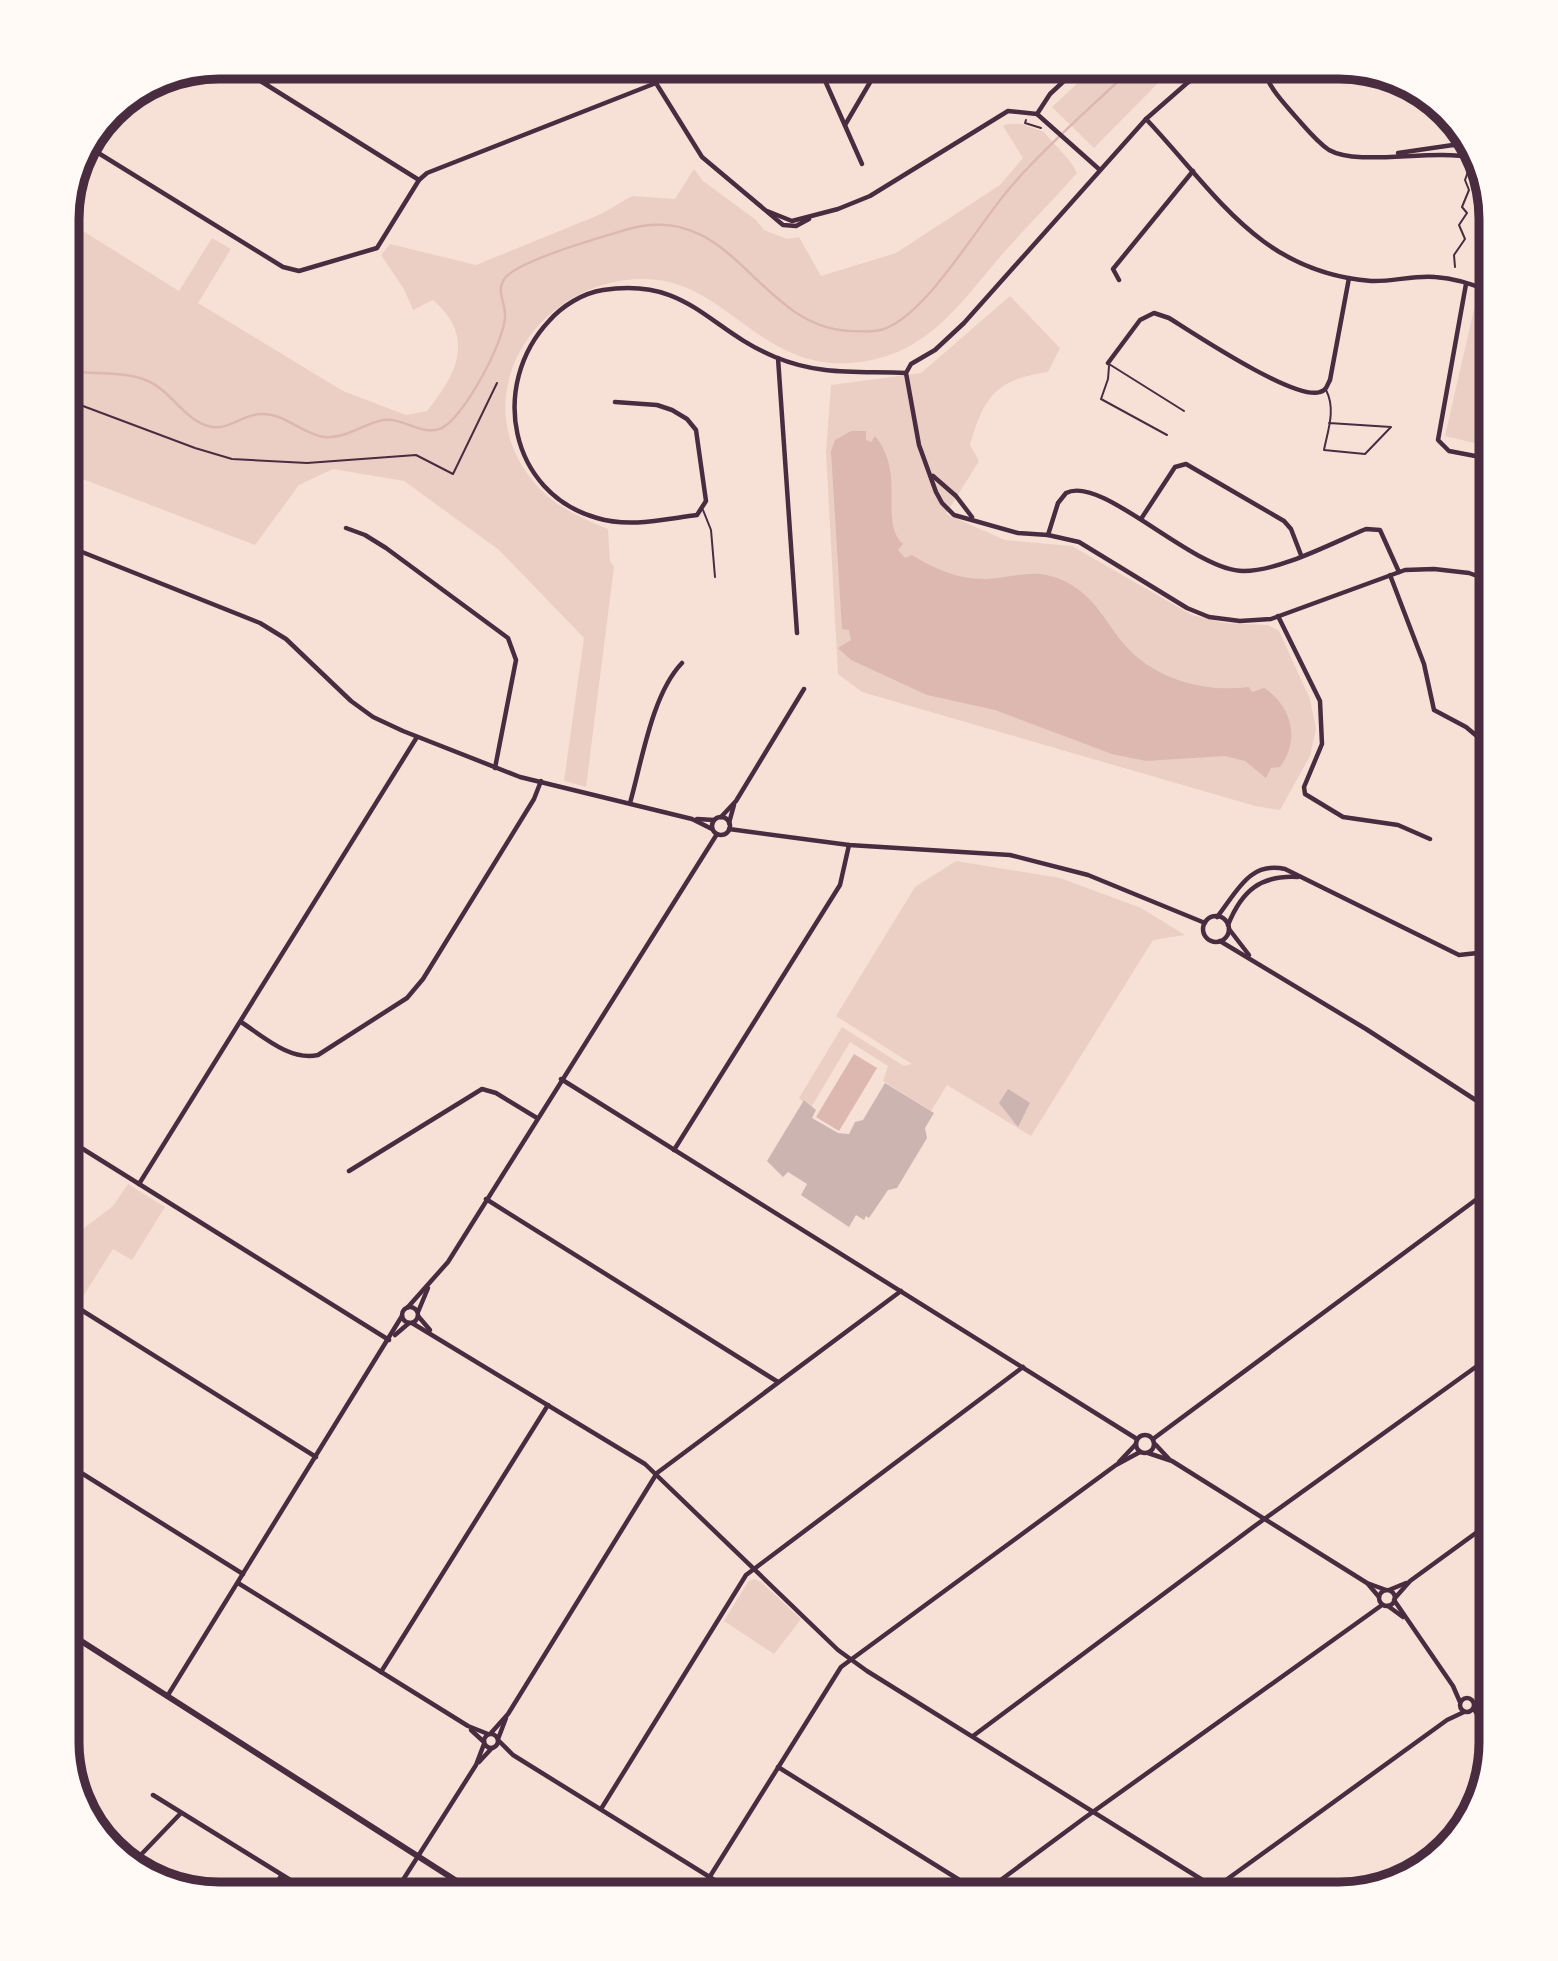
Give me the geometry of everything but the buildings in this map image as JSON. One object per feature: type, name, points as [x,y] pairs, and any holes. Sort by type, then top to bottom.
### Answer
[{"type":"main road","points":[[79,1640],[456,1882]]},
{"type":"street","points":[[258,79],[418,180]]},
{"type":"street","points":[[264,83],[273,79]]},
{"type":"street","points":[[654,79],[702,157],[783,225],[796,226],[870,196],[1008,111],[1037,114],[1050,129],[1100,170]]},
{"type":"street","points":[[824,79],[862,164]]},
{"type":"street","points":[[845,125],[872,79]]},
{"type":"street","points":[[1037,114],[1050,94],[1066,79]]},
{"type":"street","points":[[1192,79],[1146,119],[964,323],[935,350],[911,364],[906,373],[914,428],[936,492],[944,506],[954,515],[973,518],[1017,533],[1048,535],[1079,542],[1186,608],[1209,617],[1240,621],[1278,616],[1398,572],[1434,569],[1479,576]]},
{"type":"street","points":[[1268,79],[1274,92],[1325,147],[1347,157],[1465,157]]},
{"type":"street","points":[[96,152],[283,267],[299,271],[377,248],[418,180],[437,169],[656,83]]},
{"type":"street","points":[[1146,119],[1192,171],[1267,246],[1307,268],[1374,281],[1435,276],[1479,288]]},
{"type":"street","points":[[1391,155],[1458,145]]},
{"type":"street","points":[[1119,280],[1113,269],[1192,171]]},
{"type":"street","points":[[1108,363],[1140,320],[1154,313],[1169,318],[1274,379],[1309,393],[1326,389],[1349,278]]},
{"type":"street","points":[[1466,284],[1438,440],[1449,451],[1479,457]]},
{"type":"street","points":[[615,402],[657,405],[687,419],[696,430],[706,501],[697,515],[619,523],[594,518],[570,507],[548,490],[529,465],[518,438],[514,386],[522,362],[539,331],[573,301],[599,290],[633,286],[661,290],[690,303],[746,342],[805,368],[835,374],[906,373]]},
{"type":"street","points":[[778,358],[797,633]]},
{"type":"street","points":[[1140,519],[1175,467],[1186,464],[1284,521],[1291,529],[1301,555]]},
{"type":"street","points":[[932,475],[956,495],[973,518]]},
{"type":"street","points":[[1048,535],[1058,503],[1070,491],[1101,498],[1140,519],[1194,554],[1226,569],[1261,569],[1366,529],[1380,530],[1398,572]]},
{"type":"street","points":[[346,528],[365,535],[386,548],[508,638],[516,660],[495,768]]},
{"type":"street","points":[[79,551],[260,623],[285,639],[351,701],[373,717],[417,737],[495,768],[692,819],[714,820],[721,817],[736,801],[804,690]]},
{"type":"street","points":[[1390,575],[1424,664],[1434,710],[1466,727],[1479,738]]},
{"type":"street","points":[[1278,616],[1320,702],[1321,744],[1304,787],[1305,794],[1343,817],[1398,825],[1430,839]]},
{"type":"street","points":[[630,803],[659,703],[667,682],[681,663]]},
{"type":"street","points":[[139,1184],[417,737]]},
{"type":"street","points":[[241,1023],[294,1055],[306,1058],[318,1055],[407,998],[423,979],[534,799],[541,781]]},
{"type":"street","points":[[692,819],[717,834],[726,834],[736,801]]},
{"type":"street","points":[[721,817],[729,826],[849,845],[1010,855],[1088,875],[1205,923],[1217,917],[1248,876],[1272,866],[1459,955],[1479,952]]},
{"type":"street","points":[[712,829],[714,820]]},
{"type":"street","points":[[168,1695],[402,1316],[448,1262],[717,834]]},
{"type":"street","points":[[674,1150],[840,885],[849,845]]},
{"type":"street","points":[[1248,876],[1255,887]]},
{"type":"street","points":[[1220,942],[1255,887],[1278,876],[1299,877]]},
{"type":"street","points":[[1217,917],[1229,927],[1251,958]]},
{"type":"street","points":[[1205,923],[1207,938],[1251,958],[1479,1102]]},
{"type":"street","points":[[561,1079],[1023,1367],[1137,1442],[1140,1452]]},
{"type":"street","points":[[349,1171],[482,1089],[496,1093],[537,1118]]},
{"type":"street","points":[[79,1146],[389,1340]]},
{"type":"street","points":[[1148,1453],[1154,1442],[1479,1198]]},
{"type":"street","points":[[486,1199],[778,1382]]},
{"type":"street","points":[[389,1340],[418,1314],[430,1284]]},
{"type":"street","points":[[476,1765],[498,1740],[508,1714],[657,1473],[901,1291]]},
{"type":"street","points":[[408,1307],[418,1314],[433,1333]]},
{"type":"street","points":[[79,1309],[316,1457]]},
{"type":"street","points":[[402,1316],[657,1473],[851,1659],[1205,1882]]},
{"type":"street","points":[[973,1737],[1479,1365]]},
{"type":"street","points":[[601,1809],[754,1566],[1023,1367]]},
{"type":"street","points":[[382,1672],[548,1405]]},
{"type":"street","points":[[1116,1465],[1145,1434],[1172,1461]]},
{"type":"street","points":[[707,1882],[841,1667],[1116,1465],[1140,1452],[1172,1461],[1367,1583],[1387,1590],[1454,1686],[1468,1698],[1479,1718]]},
{"type":"street","points":[[79,1472],[243,1574]]},
{"type":"street","points":[[1365,1614],[1387,1590],[1410,1581],[1479,1531]]},
{"type":"street","points":[[998,1882],[1365,1614],[1395,1599],[1410,1581]]},
{"type":"street","points":[[238,1583],[468,1727],[484,1743],[513,1755],[718,1882]]},
{"type":"street","points":[[1367,1583],[1385,1606],[1404,1618]]},
{"type":"street","points":[[1454,1686],[1460,1704],[1479,1724]]},
{"type":"street","points":[[1223,1882],[1447,1720],[1468,1698],[1479,1693]]},
{"type":"street","points":[[1447,1720],[1466,1713],[1479,1701]]},
{"type":"street","points":[[403,1882],[476,1765],[489,1734],[508,1714]]},
{"type":"street","points":[[468,1727],[489,1734],[513,1755]]},
{"type":"street","points":[[778,1767],[963,1882]]},
{"type":"street","points":[[153,1795],[292,1882]]},
{"type":"street","points":[[139,1857],[181,1813]]},
{"type":"street","points":[[277,1882],[281,1875]]},
{"type":"lane","points":[[1108,363],[1184,411]]},
{"type":"lane","points":[[1108,363],[1108,379],[1101,399],[1167,435]]},
{"type":"lane","points":[[1326,389],[1332,408],[1329,423],[1324,450],[1366,454],[1391,426],[1329,423]]},
{"type":"lane","points":[[703,509],[711,530],[715,577]]},
{"type":"path","points":[[1027,111],[1025,122],[1050,129]]},
{"type":"path","points":[[1455,267],[1454,255],[1465,239],[1460,225],[1467,213],[1462,206],[1469,190],[1465,180],[1469,168]]},
{"type":"path","points":[[79,404],[195,448],[232,458],[307,463],[416,455],[453,474],[497,383]]},
{"type":"shaded area","points":[[1082,79],[1163,79],[1094,148],[1052,107]]},
{"type":"shaded area","points":[[1022,124],[1044,132],[1077,173],[954,311],[928,334],[897,352],[880,358],[840,363],[806,358],[777,346],[700,294],[672,283],[639,279],[601,286],[567,302],[539,325],[519,354],[508,386],[506,421],[517,456],[547,496],[571,512],[608,529],[610,561],[614,567],[586,787],[564,781],[584,638],[499,550],[404,481],[333,469],[299,485],[255,545],[79,478],[79,228],[179,291],[212,238],[231,249],[198,303],[343,391],[406,415],[427,411],[438,397],[453,369],[458,342],[446,314],[433,300],[413,310],[404,289],[381,255],[390,244],[476,265],[601,214],[632,196],[675,199],[694,169],[703,181],[756,220],[764,230],[787,239],[799,237],[821,276],[896,253],[1000,185],[1023,158],[1003,126]]},
{"type":"shaded area","points":[[1010,296],[1060,348],[1048,372],[1016,379],[1005,385],[987,402],[970,445],[979,461],[946,514],[1005,540],[1072,546],[1192,615],[1225,623],[1268,625],[1279,631],[1310,699],[1316,729],[1310,756],[1280,810],[1255,806],[862,692],[838,674],[826,452],[831,385],[921,373]]},
{"type":"shaded area","points":[[1479,305],[1479,444],[1445,436],[1474,309]]},
{"type":"shaded area","points":[[851,431],[866,431],[866,440],[871,442],[875,436],[884,451],[891,481],[893,523],[903,544],[898,550],[905,558],[912,555],[938,569],[967,578],[1048,575],[1070,584],[1087,596],[1123,643],[1149,666],[1164,674],[1180,681],[1215,688],[1249,687],[1252,692],[1264,688],[1281,704],[1290,723],[1290,745],[1280,767],[1271,768],[1266,778],[1245,761],[1225,756],[1146,761],[1112,754],[995,710],[927,695],[851,660],[838,648],[851,640],[849,630],[842,629],[831,451],[835,440]]},
{"type":"shaded area","points":[[956,861],[1060,878],[1141,908],[1185,935],[1153,940],[1031,1136],[947,1085],[931,1111],[883,1081],[888,1066],[850,1042],[812,1106],[805,1100],[803,1102],[799,1098],[842,1027],[904,1066],[912,1064],[836,1016],[915,887]]},
{"type":"shaded area","points":[[854,1054],[877,1068],[839,1131],[816,1117]]},
{"type":"shaded area","points":[[128,1184],[165,1207],[132,1260],[113,1249],[82,1298],[79,1296],[79,1226],[83,1229],[113,1206]]},
{"type":"shaded area","points":[[754,1579],[761,1582],[801,1619],[774,1654],[724,1621],[748,1582]]},
{"type":"waterway","points":[[79,372],[129,375],[148,381],[164,391],[192,417],[208,426],[221,427],[253,415],[268,414],[324,437],[347,434],[383,420],[435,430],[442,428],[461,410],[498,343],[505,317],[501,293],[505,278],[526,264],[561,250],[625,230],[662,225],[693,231],[719,246],[791,309],[818,324],[850,331],[884,329],[919,304],[954,263],[1015,182],[1120,79]]},
{"type":"waterway","points":[[79,269],[79,283]]}]
